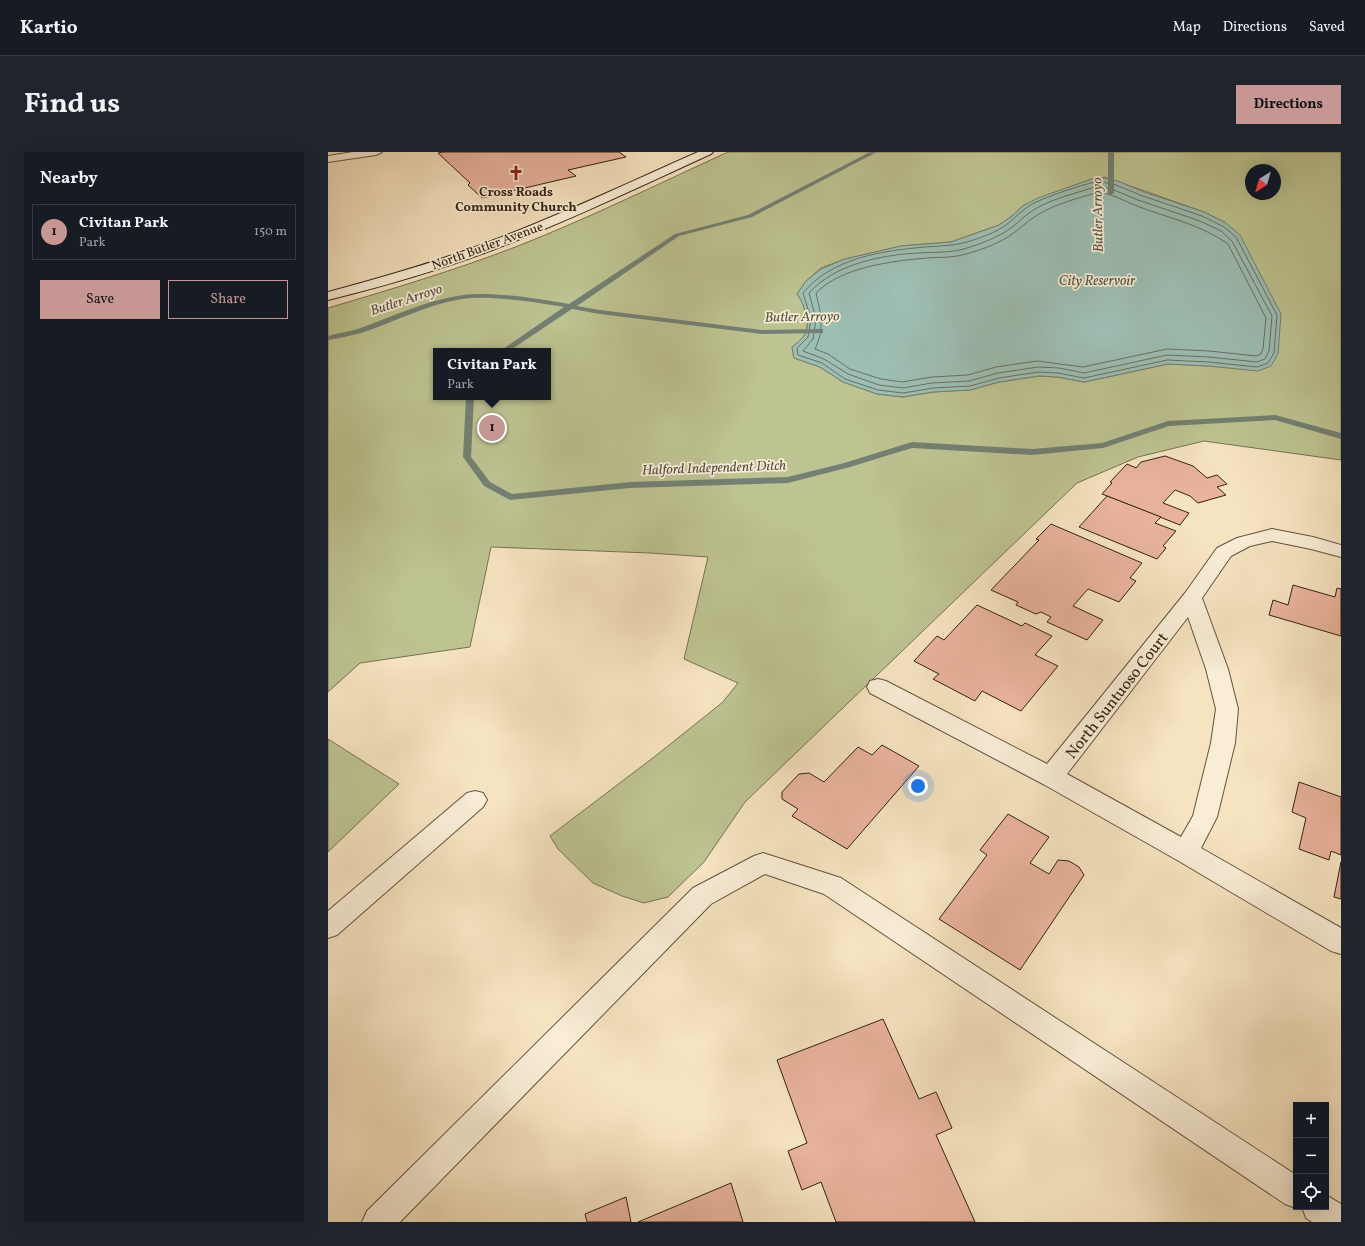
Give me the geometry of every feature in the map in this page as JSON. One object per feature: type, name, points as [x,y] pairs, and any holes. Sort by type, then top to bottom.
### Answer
[{"type":"street","points":[[328,158],[375,152]]},
{"type":"street","name":"North Butler Avenue","points":[[328,296],[408,273],[497,244],[562,217],[707,152]]},
{"type":"street","name":"North Suntuoso Court","points":[[1051,777],[1192,598],[1224,552],[1244,542],[1272,535],[1313,543],[1341,551]]},
{"type":"street","points":[[1186,852],[1204,817],[1223,743],[1227,709],[1217,669],[1192,598]]},
{"type":"street","points":[[878,687],[1051,777],[1186,852],[1341,942]]},
{"type":"lane","points":[[328,927],[475,800]]},
{"type":"lane","points":[[378,1222],[702,896],[763,862],[832,886],[1293,1191]]},
{"type":"lane","points":[[1322,1210],[1340,1222]]},
{"type":"green space","points":[[728,152],[1341,152],[1341,460],[1204,441],[1138,457],[1077,483],[745,802],[704,862],[668,897],[644,903],[622,896],[593,883],[558,849],[550,836],[658,754],[723,702],[738,683],[684,659],[708,557],[650,553],[491,547],[470,647],[360,663],[328,692],[328,308],[448,271],[495,255],[545,235]],"holes":[[[1105,177],[1204,212],[1226,223],[1208,366],[1168,364],[1084,382],[1057,377],[1039,376],[999,382],[970,390],[933,392],[903,397],[877,394],[843,382],[820,367],[794,358],[792,347],[804,336],[807,326],[806,314],[797,294],[806,281],[821,268],[845,259],[901,246],[951,242],[999,225],[1024,205]]]},
{"type":"green space","points":[[328,739],[399,784],[328,852]]},
{"type":"water","name":"City Reservoir","points":[[1097,177],[1118,181],[1141,191],[1204,212],[1226,223],[1240,235],[1281,314],[1278,354],[1271,366],[1258,371],[1168,364],[1084,382],[1058,377],[1039,376],[999,382],[970,390],[933,392],[903,397],[877,394],[843,382],[820,367],[794,358],[792,347],[804,336],[807,326],[806,315],[797,294],[806,281],[821,269],[845,259],[901,246],[951,242],[999,225],[1024,205],[1038,198]]},
{"type":"building","name":"Cross Roads Community Church","points":[[619,152],[626,157],[568,170],[576,176],[482,198],[468,185],[470,183],[438,153]]},
{"type":"building","points":[[1165,456],[1193,466],[1207,478],[1217,475],[1227,484],[1217,487],[1226,495],[1198,503],[1190,496],[1175,490],[1163,503],[1189,513],[1180,525],[1102,494],[1112,483],[1110,482],[1127,464],[1136,468],[1141,462]]},
{"type":"building","points":[[1107,496],[1161,517],[1155,523],[1176,531],[1163,546],[1166,548],[1157,559],[1079,527]]},
{"type":"building","points":[[1051,524],[1142,563],[1130,578],[1136,581],[1119,602],[1088,589],[1073,606],[1103,620],[1087,640],[1047,622],[1051,617],[1041,612],[1036,614],[1016,605],[1018,602],[991,590],[1039,540],[1036,539]]},
{"type":"building","points":[[1293,585],[1335,597],[1337,588],[1341,589],[1341,636],[1269,615],[1273,600],[1288,605]]},
{"type":"building","points":[[977,605],[1022,626],[1025,623],[1052,636],[1035,655],[1058,666],[1021,711],[982,691],[975,701],[933,679],[939,674],[914,661],[937,636],[944,640]]},
{"type":"building","points":[[882,745],[919,766],[847,849],[792,816],[798,809],[782,799],[782,792],[799,774],[809,773],[824,782],[858,747],[872,755]]},
{"type":"building","points":[[1299,782],[1341,797],[1341,855],[1331,851],[1329,860],[1299,849],[1306,818],[1292,812]]},
{"type":"building","points":[[1008,814],[1049,837],[1030,863],[1049,874],[1058,860],[1069,861],[1079,867],[1084,875],[1020,970],[939,919],[987,855],[980,850]]},
{"type":"building","points":[[1341,862],[1341,899],[1334,897]]},
{"type":"building","points":[[883,1019],[919,1099],[936,1092],[952,1128],[936,1135],[975,1222],[836,1222],[821,1182],[802,1190],[788,1151],[807,1143],[777,1060]]},
{"type":"building","points":[[731,1183],[743,1222],[638,1222]]},
{"type":"building","points":[[626,1197],[631,1222],[587,1222],[585,1214]]},
{"type":"waterway","name":"Halford Independent Ditch","points":[[570,307],[677,235],[750,216],[874,152]]},
{"type":"waterway","name":"Butler Arroyo","points":[[1111,152],[1111,193]]},
{"type":"waterway","name":"Butler Arroyo","points":[[328,338],[358,331],[438,302],[463,297],[482,296],[546,302],[570,307]]},
{"type":"waterway","name":"Halford Independent Ditch","points":[[508,348],[570,307]]},
{"type":"waterway","name":"Butler Arroyo","points":[[570,307],[600,312],[762,332],[820,331]]},
{"type":"waterway","name":"Halford Independent Ditch","points":[[470,400],[467,457],[487,484],[510,497],[630,485],[788,480],[847,465],[912,445],[1032,452],[1103,445],[1168,424],[1275,417],[1341,436]]},
{"type":"place","name":"Cross Roads Community Church","points":[[516,173]]},
{"type":"place","name":"Civitan Park","points":[[492,428]]}]
